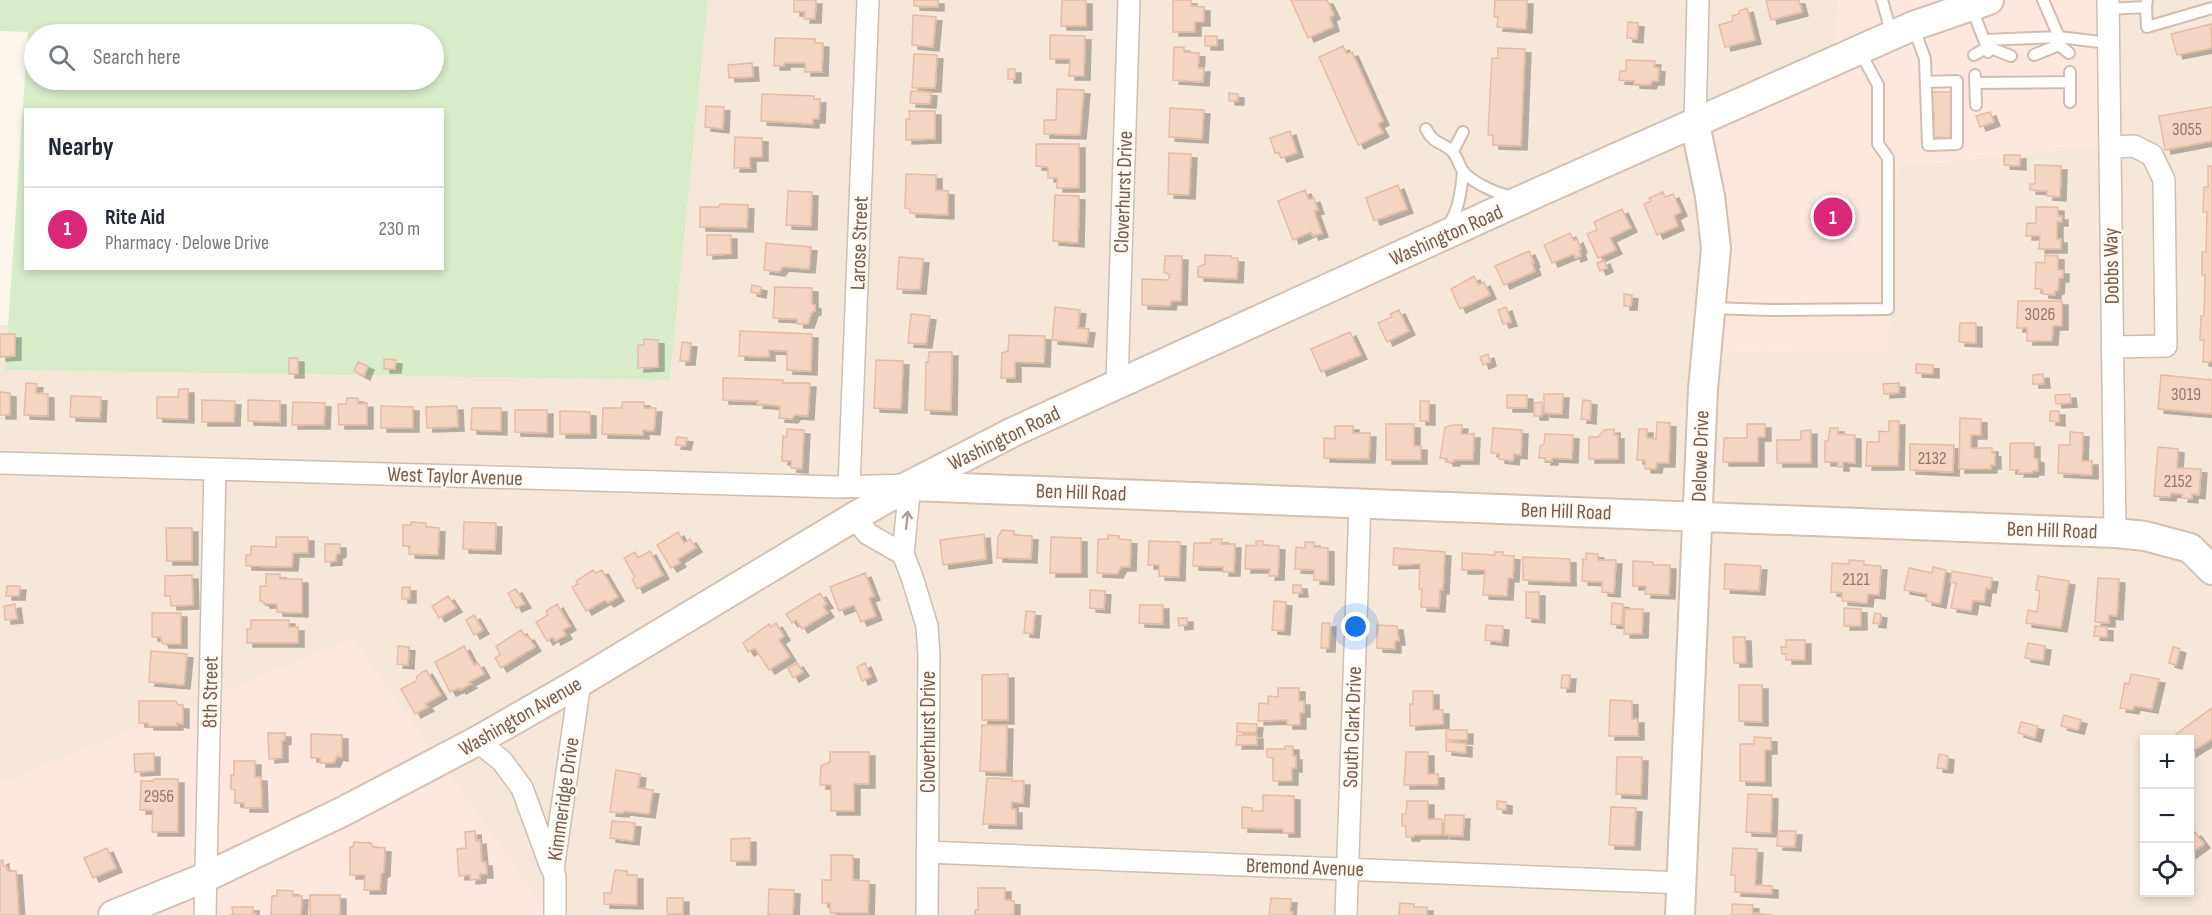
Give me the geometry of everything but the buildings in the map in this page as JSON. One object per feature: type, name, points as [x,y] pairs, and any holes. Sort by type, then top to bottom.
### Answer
[{"type":"street","name":"Larose Street","points":[[849,487],[868,0]]},
{"type":"street","name":"Cloverhurst Drive","points":[[1117,383],[1129,0]]},
{"type":"street","name":"Delowe Drive","points":[[1680,915],[1703,389],[1716,248],[1710,196],[1695,124],[1698,0]]},
{"type":"street","name":"Washington Road","points":[[910,485],[1013,432],[1117,383],[1859,50],[1976,2]]},
{"type":"street","name":"Dobbs Way","points":[[2108,4],[2115,533]]},
{"type":"street","points":[[2110,147],[2134,146],[2152,155],[2164,180],[2165,204],[2166,346],[2112,347]]},
{"type":"street","name":"West Taylor Avenue","points":[[0,463],[849,487],[910,485]]},
{"type":"street","name":"8th Street","points":[[205,915],[215,469]]},
{"type":"street","name":"Cloverhurst Drive","points":[[910,485],[903,554],[927,626],[929,656],[927,915]]},
{"type":"street","name":"Ben Hill Road","points":[[910,485],[2115,533],[2145,536],[2201,549],[2212,570]]},
{"type":"street","name":"Washington Avenue","points":[[113,915],[206,877],[344,811],[477,741],[910,485]]},
{"type":"street","name":"South Clark Drive","points":[[1346,915],[1360,503]]},
{"type":"street","points":[[854,517],[868,534],[903,554]]},
{"type":"street","name":"Kimmeridge Drive","points":[[555,915],[553,870],[580,682]]},
{"type":"street","points":[[477,741],[502,761],[522,788],[553,870]]},
{"type":"street","name":"Bremond Avenue","points":[[927,852],[1682,882]]},
{"type":"lane","points":[[1882,0],[1925,59],[1928,145],[1957,144],[1957,81],[1926,82]]},
{"type":"lane","points":[[2043,0],[2057,45],[2069,53]]},
{"type":"lane","points":[[1976,2],[1987,47]]},
{"type":"lane","points":[[2108,4],[2146,3],[2147,27],[2209,6]]},
{"type":"lane","points":[[2182,4],[2185,16]]},
{"type":"lane","points":[[1974,55],[1987,47],[2108,43]]},
{"type":"lane","points":[[2034,55],[2057,45]]},
{"type":"lane","points":[[1987,47],[2011,56]]},
{"type":"lane","points":[[1711,308],[1888,309],[1888,159],[1878,144],[1878,85],[1859,50]]},
{"type":"lane","points":[[1976,105],[1975,79],[1989,78],[2070,77],[2070,102]]},
{"type":"lane","points":[[1426,129],[1431,139],[1453,151],[1463,172],[1491,190],[1507,196],[1539,192]]},
{"type":"lane","points":[[1453,151],[1463,132]]},
{"type":"lane","points":[[1430,242],[1443,232],[1453,219],[1459,202],[1463,172]]},
{"type":"shaded area","points":[[708,0],[1837,0],[1836,55],[1716,246],[1709,351],[1887,353],[1897,167],[2107,146],[2105,0],[2212,0],[2212,915],[543,915],[547,913],[352,639],[0,784],[0,325],[8,325],[5,370],[670,380]]},
{"type":"shaded area","points":[[1837,0],[2105,0],[2108,146],[1897,167],[1888,353],[1708,351],[1716,246],[1687,123],[1836,55]]},
{"type":"shaded area","points":[[352,638],[548,913],[543,915],[0,915],[0,784]]},
{"type":"green space","points":[[0,0],[708,0],[670,380],[5,370],[24,90],[444,90],[444,24],[24,24],[24,32],[0,31]]},
{"type":"place","name":"Rite Aid","points":[[1833,217]]}]
